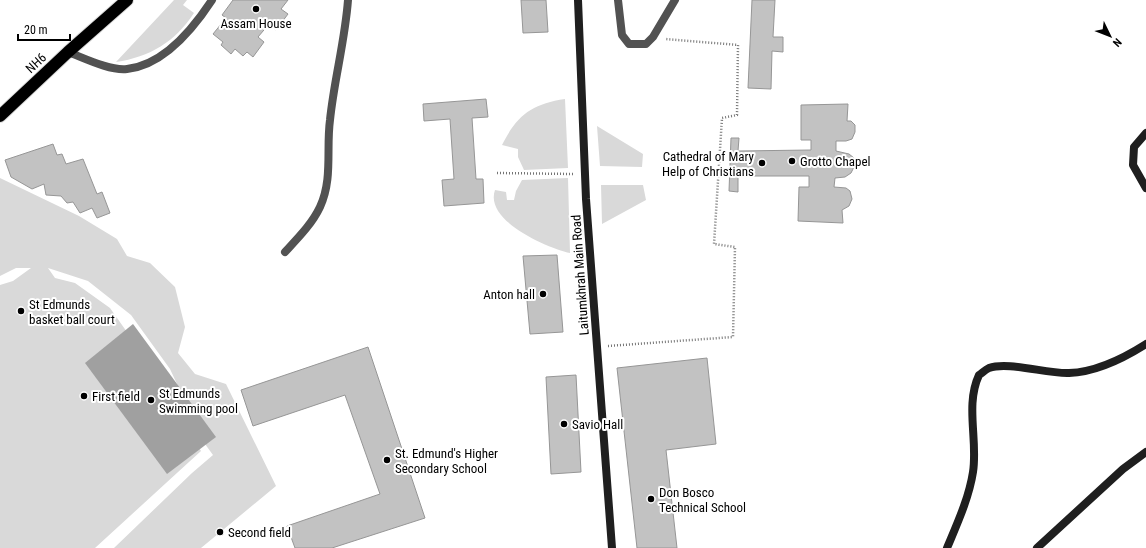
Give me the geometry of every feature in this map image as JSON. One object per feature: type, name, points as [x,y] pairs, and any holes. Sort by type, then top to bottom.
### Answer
[{"type":"highway","name":"NH6","points":[[0,116],[68,52],[127,0]]},
{"type":"street","name":"Laitumkhrah Main Road","points":[[578,0],[585,174],[612,548]]},
{"type":"street","points":[[1146,133],[1134,147],[1133,165],[1146,188]]},
{"type":"street","points":[[947,548],[973,473],[975,445],[973,393],[978,375],[989,368],[997,367],[1019,368],[1051,373],[1076,372],[1111,363],[1131,354],[1146,344]]},
{"type":"street","points":[[1038,548],[1123,469],[1146,452]]},
{"type":"lane","points":[[68,52],[103,65],[126,69],[146,64],[164,54],[183,38],[201,17],[212,0]]},
{"type":"lane","points":[[285,252],[307,227],[320,207],[328,185],[330,168],[328,142],[330,119],[346,29],[348,0]]},
{"type":"lane","points":[[618,0],[622,36],[629,44],[646,44],[653,38],[674,0]]},
{"type":"path","points":[[598,347],[733,336],[734,247],[714,244],[722,118],[737,115],[738,45],[653,38]]},
{"type":"path","points":[[497,172],[585,174]]},
{"type":"shaded area","points":[[174,0],[187,0],[183,5],[194,13],[179,32],[170,40],[151,52],[128,60],[116,62]]},
{"type":"shaded area","points":[[565,99],[568,168],[524,170],[518,157],[518,149],[502,145],[514,126],[527,113],[543,104]]},
{"type":"shaded area","points":[[597,126],[643,154],[642,167],[600,166]]},
{"type":"shaded area","name":"First field","points":[[0,178],[79,216],[117,239],[127,256],[150,263],[175,287],[185,327],[178,353],[195,374],[226,384],[276,486],[201,548],[114,548],[192,473],[213,455],[205,444],[170,369],[131,315],[88,281],[48,268],[55,278],[75,283],[110,308],[134,342],[201,451],[95,548],[0,548],[0,285],[13,281],[31,268],[16,268],[0,276]]},
{"type":"shaded area","points":[[568,178],[570,253],[547,245],[520,231],[508,222],[499,212],[494,201],[495,190],[506,192],[507,200],[514,200],[516,191],[522,180]]},
{"type":"shaded area","points":[[601,185],[643,185],[646,200],[602,224]]},
{"type":"shaded area","name":"St Edmunds Swimming pool","points":[[133,324],[216,437],[167,474],[85,363]]},
{"type":"building","points":[[233,0],[288,0],[281,9],[288,14],[276,30],[269,24],[258,37],[264,42],[253,57],[247,52],[243,56],[235,49],[231,54],[221,45],[223,42],[213,34],[226,18],[222,15]]},
{"type":"building","points":[[521,0],[546,0],[548,32],[523,33]]},
{"type":"building","points":[[752,0],[775,0],[773,37],[783,37],[783,52],[772,51],[771,89],[748,88]]},
{"type":"building","points":[[486,99],[488,117],[472,118],[476,179],[483,179],[484,203],[444,206],[442,180],[454,179],[450,119],[424,121],[423,104]]},
{"type":"building","name":"Grotto Chapel","points":[[848,104],[847,121],[851,121],[855,125],[855,132],[852,139],[846,141],[836,141],[836,151],[849,154],[854,158],[855,165],[851,173],[845,177],[835,178],[834,187],[846,188],[850,191],[852,199],[849,206],[842,210],[843,223],[798,221],[799,187],[809,187],[809,176],[738,176],[738,192],[729,191],[731,138],[739,138],[738,151],[811,150],[811,140],[801,140],[801,105]]},
{"type":"building","points":[[53,144],[57,155],[62,154],[66,164],[83,159],[97,194],[102,192],[110,213],[97,218],[92,208],[80,213],[73,202],[67,203],[61,196],[46,195],[44,184],[32,189],[11,177],[5,160]]},
{"type":"building","name":"Anton hall","points":[[557,255],[563,332],[530,334],[523,256]]},
{"type":"building","name":"St. Edmund's Higher Secondary School","points":[[368,347],[425,518],[332,548],[295,548],[287,526],[380,494],[345,395],[253,426],[241,390]]},
{"type":"building","name":"Don Bosco Technical School","points":[[707,358],[716,444],[666,450],[677,548],[637,548],[617,368]]},
{"type":"building","name":"Savio Hall","points":[[576,375],[581,472],[551,474],[546,377]]},
{"type":"place","name":"Assam House","points":[[256,9]]},
{"type":"place","name":"Grotto Chapel","points":[[792,161]]},
{"type":"place","name":"Cathedral of Mary Help of Christians","points":[[762,163]]},
{"type":"place","name":"Anton hall","points":[[543,294]]},
{"type":"place","name":"St Edmunds basket ball court","points":[[21,311]]},
{"type":"place","name":"First field","points":[[84,396]]},
{"type":"place","name":"St Edmunds Swimming pool","points":[[151,400]]},
{"type":"place","name":"Savio Hall","points":[[564,424]]},
{"type":"place","name":"St. Edmund's Higher Secondary School","points":[[387,460]]},
{"type":"place","name":"Don Bosco Technical School","points":[[651,499]]},
{"type":"place","name":"Second field","points":[[220,532]]}]
